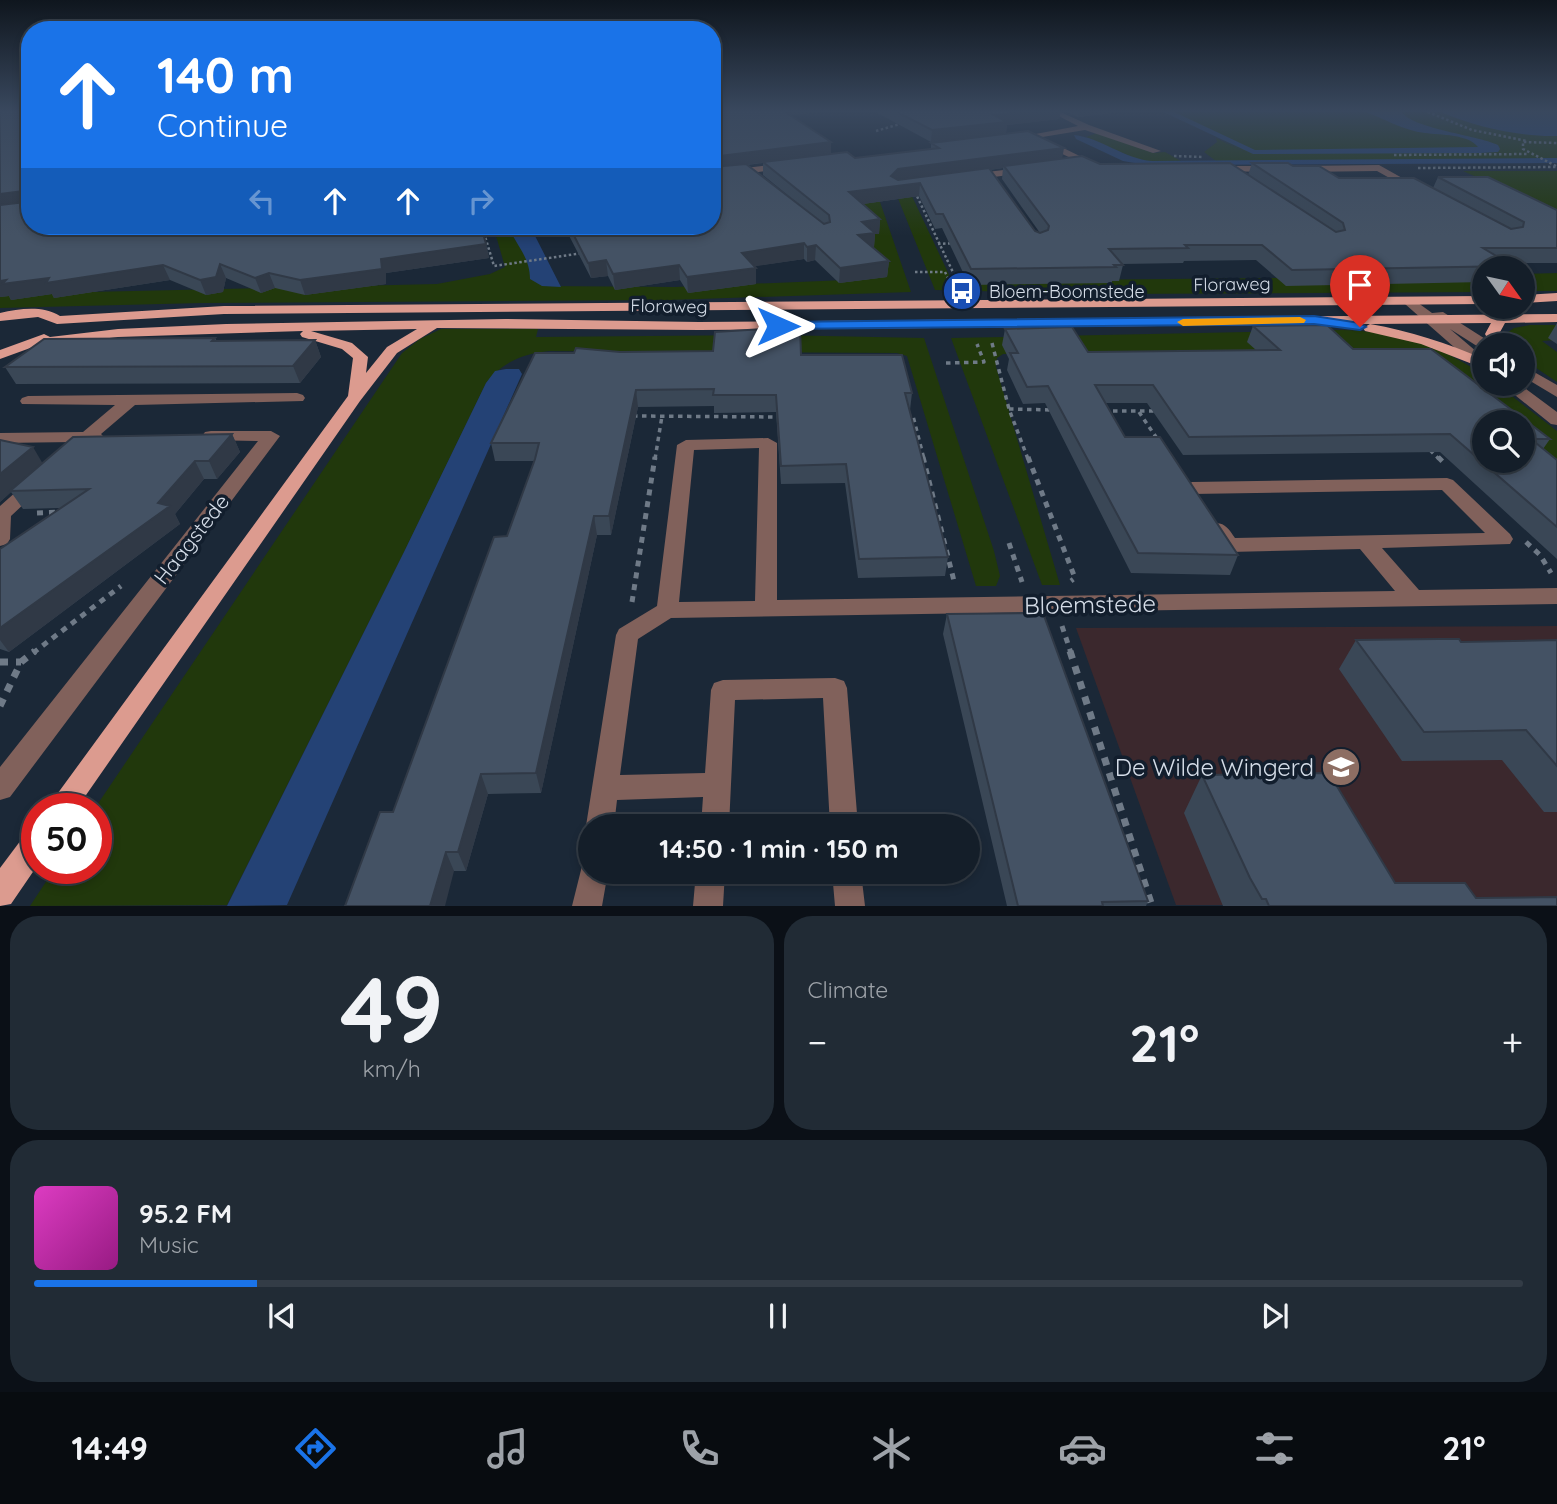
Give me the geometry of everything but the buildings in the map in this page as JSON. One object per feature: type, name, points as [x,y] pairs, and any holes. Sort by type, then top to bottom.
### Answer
[{"type":"main road","points":[[1535,298],[1557,297]]},
{"type":"main road","name":"Floraweg","points":[[0,317],[34,314],[52,315],[57,320],[223,310],[510,310],[1472,300]]},
{"type":"main road","points":[[72,793],[354,398],[392,350],[433,326],[454,318],[510,310]]},
{"type":"main road","name":"Floraweg","points":[[33,344],[118,333],[505,323],[699,327],[1472,318]]},
{"type":"main road","name":"Floraweg","points":[[1535,318],[1557,318]]},
{"type":"main road","points":[[0,355],[48,337],[57,328],[57,320]]},
{"type":"main road","points":[[1314,320],[1406,333],[1430,340],[1472,359]]},
{"type":"main road","points":[[273,329],[317,335],[347,346],[361,357],[354,398]]},
{"type":"main road","points":[[0,893],[21,864]]},
{"type":"street","points":[[1066,152],[1107,169]]},
{"type":"street","points":[[1058,165],[1086,162]]},
{"type":"street","points":[[721,174],[796,165]]},
{"type":"street","points":[[964,178],[1045,167]]},
{"type":"street","points":[[1296,169],[1379,168],[1428,195]]},
{"type":"street","points":[[1227,169],[1243,181]]},
{"type":"street","points":[[1208,170],[1282,169]]},
{"type":"street","points":[[748,170],[759,179]]},
{"type":"street","points":[[990,175],[1002,191]]},
{"type":"street","points":[[1410,300],[1437,319],[1472,338]]},
{"type":"street","points":[[1437,319],[1472,354]]},
{"type":"street","points":[[1535,378],[1557,392]]},
{"type":"street","points":[[1525,396],[1557,420]]},
{"type":"street","points":[[28,401],[297,398]]},
{"type":"street","points":[[69,454],[131,400]]},
{"type":"street","name":"Haagstede","points":[[0,788],[271,436],[192,437]]},
{"type":"street","points":[[0,438],[114,437]]},
{"type":"street","points":[[1159,442],[1229,545],[1503,539],[1447,484],[1192,488]]},
{"type":"street","points":[[602,814],[627,635],[667,610],[686,445],[768,443],[766,607]]},
{"type":"street","points":[[0,539],[2,514],[50,471]]},
{"type":"street","points":[[1365,542],[1414,599]]},
{"type":"street","name":"Bloemstede","points":[[667,610],[1056,606],[1557,596]]},
{"type":"street","points":[[716,814],[723,690],[835,688],[843,814]]},
{"type":"street","points":[[606,788],[718,785]]},
{"type":"street","points":[[587,905],[591,884]]},
{"type":"street","points":[[708,905],[710,884]]},
{"type":"street","points":[[848,884],[850,905]]},
{"type":"path","points":[[1529,152],[1557,166]]},
{"type":"path","points":[[1379,168],[1557,166]]},
{"type":"path","points":[[911,185],[962,291]]},
{"type":"path","points":[[485,235],[494,265],[583,253]]},
{"type":"path","points":[[938,244],[963,243]]},
{"type":"path","points":[[915,272],[945,272],[952,286],[960,285]]},
{"type":"path","points":[[988,336],[1009,409],[1075,578],[1051,595],[1152,905]]},
{"type":"path","points":[[946,363],[984,362],[976,344],[992,344]]},
{"type":"path","points":[[1009,409],[1061,410]]},
{"type":"path","points":[[1100,411],[1166,411]]},
{"type":"path","points":[[1139,411],[1159,442]]},
{"type":"path","points":[[621,416],[784,417]]},
{"type":"path","points":[[627,635],[662,416]]},
{"type":"path","points":[[900,416],[913,416],[961,606]]},
{"type":"path","points":[[2,514],[69,512]]},
{"type":"path","points":[[1009,543],[1030,606]]},
{"type":"path","points":[[0,706],[21,662],[129,580]]},
{"type":"path","points":[[0,662],[21,662]]},
{"type":"shaded area","name":"De Wilde Wingerd","points":[[1557,626],[1557,905],[1176,905],[1076,628]]},
{"type":"green space","points":[[1121,152],[1165,152],[1181,161],[1141,161]]},
{"type":"green space","points":[[1204,152],[1557,152],[1557,161],[1216,161]]},
{"type":"green space","points":[[1463,171],[1557,171],[1557,213]]},
{"type":"green space","points":[[910,192],[952,281],[1472,276],[1472,292],[1109,294],[935,290],[897,196]]},
{"type":"green space","points":[[878,196],[911,292],[669,300],[202,303],[0,308],[0,294],[437,284],[490,274],[505,267],[495,235],[513,235],[542,286],[675,287],[870,279],[875,274],[860,200]]},
{"type":"green space","points":[[1557,273],[1557,291],[1535,291],[1535,274]]},
{"type":"green space","points":[[1557,325],[1557,340],[1542,341],[1557,352],[1557,382],[1535,367],[1535,333],[1507,333],[1514,328]]},
{"type":"green space","points":[[441,329],[538,329],[536,337],[775,335],[924,338],[994,551],[1000,576],[996,586],[976,586],[907,356],[897,353],[549,351],[530,354],[506,364],[486,383],[227,905],[30,906],[44,884],[112,884],[112,793],[105,793],[402,353],[420,339]]},
{"type":"green space","points":[[1343,330],[1383,333],[1433,347],[1472,368],[1472,396],[1512,396],[1530,410],[1476,410],[1259,354],[1142,351],[1003,354],[997,358],[996,367],[1060,585],[1042,585],[951,338]]},
{"type":"green space","points":[[1535,414],[1557,431],[1557,463],[1535,445]]},
{"type":"water","points":[[1104,152],[1121,152],[1152,161],[1557,158],[1557,163],[1146,165],[1123,161]]},
{"type":"water","points":[[1249,152],[1493,152],[1480,153]]},
{"type":"water","points":[[513,235],[535,235],[561,287],[542,286],[530,279],[525,258]]},
{"type":"water","points":[[519,369],[522,374],[287,905],[227,906],[486,383],[495,371]]},
{"type":"slow traffic","points":[[1183,322],[1300,320]]},
{"type":"place","name":"Bloem-Boomstede","points":[[962,291]]},
{"type":"place","name":"De Wilde Wingerd","points":[[1341,767]]},
{"type":"route","points":[[778,326],[1314,320],[1360,327]]}]
